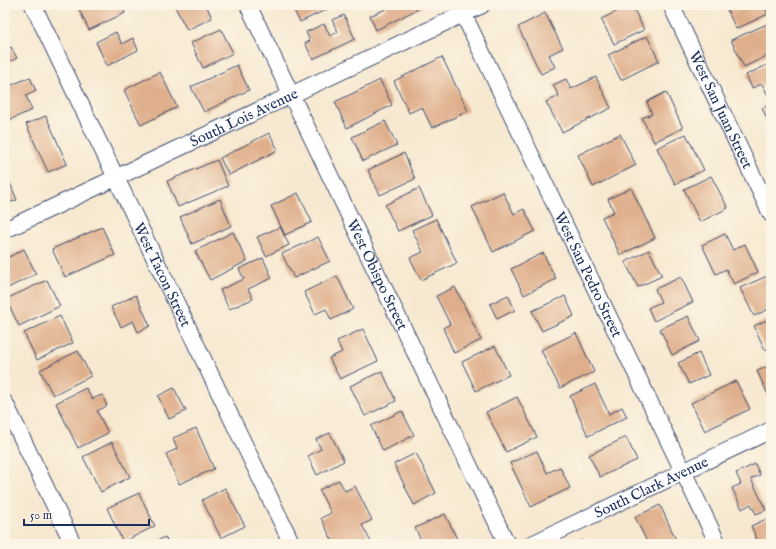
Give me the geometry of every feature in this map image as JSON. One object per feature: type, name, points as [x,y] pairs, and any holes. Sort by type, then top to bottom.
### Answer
[{"type":"street","name":"West Tacon Street","points":[[33,5],[292,544]]},
{"type":"street","name":"West Obispo Street","points":[[248,5],[507,544]]},
{"type":"street","name":"South Lois Avenue","points":[[5,230],[292,96],[461,10],[482,5]]},
{"type":"street","name":"West San Juan Street","points":[[671,5],[771,214]]},
{"type":"street","name":"West San Pedro Street","points":[[461,10],[718,544]]},
{"type":"street","points":[[5,403],[73,544]]},
{"type":"street","name":"South Clark Avenue","points":[[532,544],[771,430]]},
{"type":"building","points":[[77,5],[122,5],[125,13],[89,30]]},
{"type":"building","points":[[174,5],[206,5],[212,18],[187,30]]},
{"type":"building","points":[[291,5],[331,5],[332,7],[300,22]]},
{"type":"building","points":[[384,5],[421,5],[422,7],[376,30],[370,16],[386,9]]},
{"type":"building","points":[[632,5],[644,30],[614,44],[601,19]]},
{"type":"building","points":[[725,5],[763,5],[768,14],[736,29]]},
{"type":"building","points":[[545,13],[563,48],[549,55],[555,67],[541,74],[518,27]]},
{"type":"building","points":[[344,15],[355,39],[313,59],[305,43],[310,41],[306,32],[324,24],[330,36],[338,32],[332,20]]},
{"type":"building","points":[[767,24],[771,33],[771,54],[744,67],[731,40]]},
{"type":"building","points":[[221,29],[233,53],[203,68],[191,43]]},
{"type":"building","points":[[116,32],[122,44],[133,38],[138,50],[107,66],[96,42]]},
{"type":"building","points":[[647,36],[659,61],[621,80],[608,55]]},
{"type":"building","points":[[11,47],[17,58],[5,64],[5,50]]},
{"type":"building","points":[[442,57],[468,111],[432,128],[422,107],[409,113],[394,81]]},
{"type":"building","points":[[771,63],[771,96],[769,97],[762,84],[752,88],[746,75]]},
{"type":"building","points":[[5,65],[11,76],[5,79]]},
{"type":"building","points":[[237,65],[249,90],[204,112],[191,87]]},
{"type":"building","points":[[160,72],[177,107],[141,125],[124,90]]},
{"type":"building","points":[[30,77],[36,91],[26,96],[32,110],[5,122],[5,88]]},
{"type":"building","points":[[596,77],[611,108],[562,132],[546,102],[559,96],[553,85],[566,79],[571,89]]},
{"type":"building","points":[[380,80],[392,105],[347,128],[335,102]]},
{"type":"building","points":[[666,92],[683,128],[654,142],[642,118],[652,114],[647,102]]},
{"type":"building","points":[[771,104],[771,128],[762,108]]},
{"type":"building","points":[[46,116],[67,164],[48,172],[26,124]]},
{"type":"building","points":[[385,121],[397,145],[363,161],[352,137]]},
{"type":"building","points":[[269,133],[278,150],[229,175],[220,158]]},
{"type":"building","points":[[620,134],[636,165],[593,187],[578,155]]},
{"type":"building","points":[[686,134],[704,170],[675,184],[657,148]]},
{"type":"building","points":[[404,153],[415,179],[380,195],[368,170]]},
{"type":"building","points":[[217,160],[228,186],[178,207],[167,181]]},
{"type":"building","points":[[711,176],[728,208],[700,222],[684,189]]},
{"type":"building","points":[[8,178],[17,200],[5,204],[5,180]]},
{"type":"building","points":[[419,188],[432,215],[398,231],[385,205]]},
{"type":"building","points":[[631,188],[655,238],[620,255],[602,217],[614,212],[608,199]]},
{"type":"building","points":[[503,192],[514,214],[524,209],[535,231],[493,252],[472,207]]},
{"type":"building","points":[[298,193],[312,222],[285,235],[271,206]]},
{"type":"building","points":[[220,199],[231,226],[192,244],[180,217]]},
{"type":"building","points":[[436,219],[457,263],[421,280],[410,258],[423,252],[412,230]]},
{"type":"building","points":[[102,227],[115,255],[65,277],[52,249]]},
{"type":"building","points":[[280,227],[289,245],[266,256],[257,237]]},
{"type":"building","points":[[233,232],[247,261],[210,280],[195,251]]},
{"type":"building","points":[[725,234],[733,250],[745,244],[758,272],[734,284],[726,269],[716,274],[702,245]]},
{"type":"building","points":[[318,237],[330,261],[294,278],[282,254]]},
{"type":"building","points":[[24,249],[36,274],[8,288],[5,282],[5,259]]},
{"type":"building","points":[[649,250],[662,276],[638,287],[625,262]]},
{"type":"building","points":[[543,253],[556,279],[524,295],[511,269]]},
{"type":"building","points":[[263,258],[272,278],[248,289],[253,299],[229,309],[220,290],[244,279],[239,269]]},
{"type":"building","points":[[337,276],[353,309],[331,320],[326,309],[315,314],[304,292]]},
{"type":"building","points":[[767,276],[771,284],[771,308],[754,316],[740,288]]},
{"type":"building","points":[[681,277],[693,302],[654,321],[648,308],[661,302],[655,289]]},
{"type":"building","points":[[47,280],[60,306],[19,326],[6,299]]},
{"type":"building","points":[[455,287],[481,340],[454,353],[443,328],[450,324],[436,296]]},
{"type":"building","points":[[136,295],[150,326],[138,332],[133,321],[121,327],[111,307]]},
{"type":"building","points":[[508,295],[515,310],[497,319],[490,304]]},
{"type":"building","points":[[565,296],[574,316],[542,331],[532,311]]},
{"type":"building","points":[[60,316],[73,343],[37,360],[24,333]]},
{"type":"building","points":[[688,316],[700,341],[672,355],[660,329]]},
{"type":"building","points":[[771,318],[771,347],[765,350],[754,326]]},
{"type":"building","points":[[363,329],[378,361],[340,379],[329,358],[342,352],[337,341]]},
{"type":"building","points":[[576,333],[594,372],[560,388],[541,350]]},
{"type":"building","points":[[495,346],[509,375],[476,391],[462,362]]},
{"type":"building","points":[[78,351],[91,376],[53,395],[40,370]]},
{"type":"building","points":[[699,353],[709,375],[689,384],[678,363]]},
{"type":"building","points":[[771,365],[771,401],[757,371]]},
{"type":"building","points":[[382,371],[396,401],[365,416],[350,386]]},
{"type":"building","points":[[736,381],[750,409],[705,431],[691,403]]},
{"type":"building","points":[[595,384],[609,414],[622,407],[627,417],[588,436],[570,396]]},
{"type":"building","points":[[86,388],[92,399],[102,395],[107,406],[97,411],[108,433],[78,448],[56,403]]},
{"type":"building","points":[[174,388],[186,411],[169,419],[158,396]]},
{"type":"building","points":[[517,397],[537,437],[506,452],[486,412]]},
{"type":"building","points":[[402,411],[414,435],[383,451],[371,426]]},
{"type":"building","points":[[196,428],[214,469],[179,484],[166,454],[177,449],[173,438]]},
{"type":"building","points":[[330,433],[344,461],[317,475],[308,456],[321,449],[316,439]]},
{"type":"building","points":[[626,437],[637,460],[600,477],[589,455]]},
{"type":"building","points":[[112,442],[130,477],[101,492],[83,457]]},
{"type":"building","points":[[537,451],[547,473],[560,467],[570,488],[531,507],[510,463]]},
{"type":"building","points":[[416,453],[436,493],[414,505],[394,464]]},
{"type":"building","points":[[755,464],[760,475],[751,479],[766,510],[756,514],[751,504],[742,509],[732,488],[741,484],[736,473]]},
{"type":"building","points":[[339,480],[345,491],[355,486],[372,520],[362,525],[372,544],[334,544],[321,518],[331,513],[319,490]]},
{"type":"building","points":[[225,488],[245,526],[221,538],[202,500]]},
{"type":"building","points":[[139,493],[155,526],[123,542],[107,508]]},
{"type":"building","points":[[660,505],[678,544],[648,544],[635,517]]},
{"type":"building","points":[[445,514],[457,539],[448,544],[423,544],[415,528]]},
{"type":"building","points":[[771,517],[771,544],[759,544],[751,526]]},
{"type":"building","points":[[165,537],[169,544],[150,544]]},
{"type":"building","points":[[582,540],[584,544],[573,544]]}]
